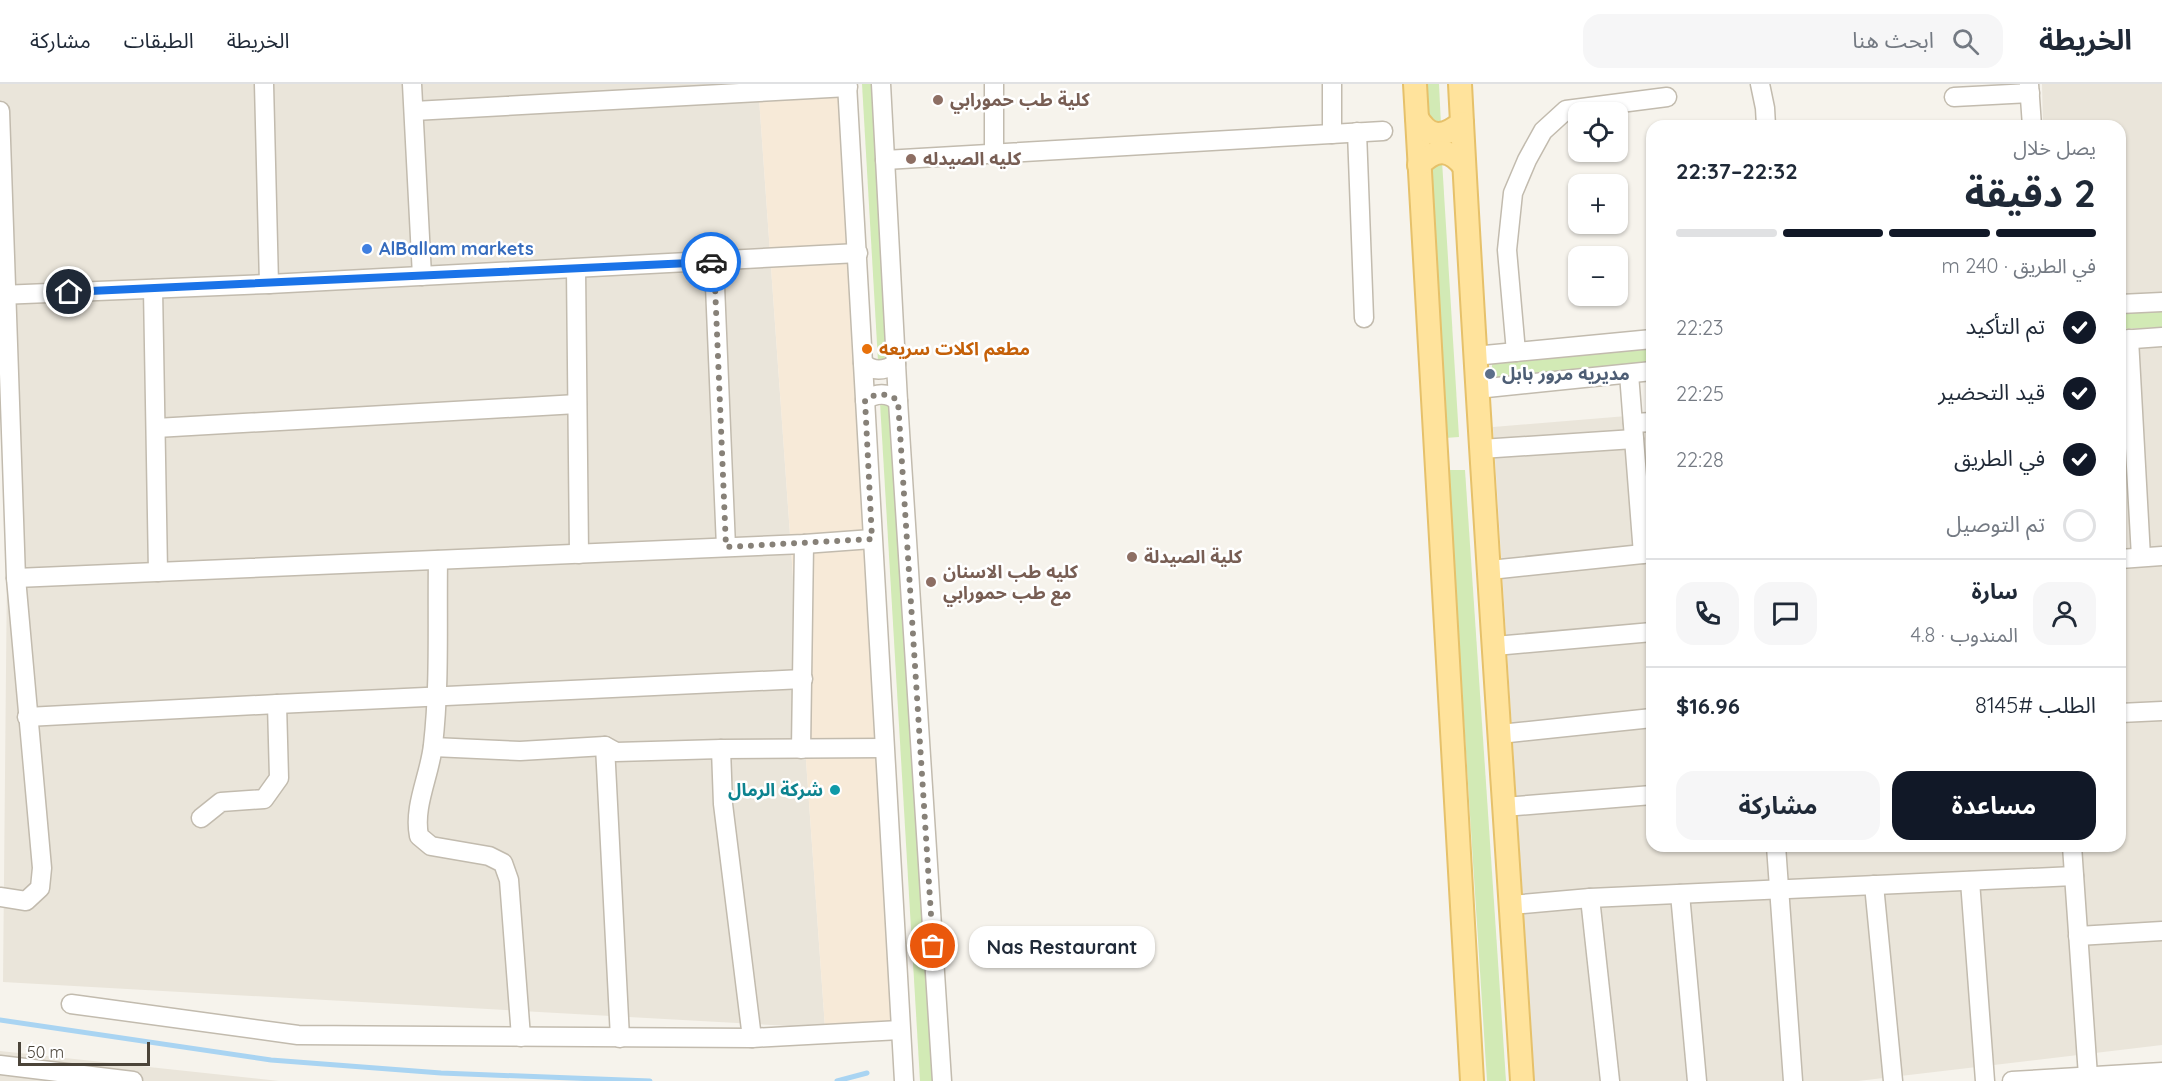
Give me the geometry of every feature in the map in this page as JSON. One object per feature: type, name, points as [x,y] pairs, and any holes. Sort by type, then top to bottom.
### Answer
[{"type":"main road","points":[[1415,84],[1472,1081]]},
{"type":"main road","points":[[1460,84],[1474,356],[1490,570],[1522,1081]]},
{"type":"main road","points":[[1417,118],[1427,131],[1438,134],[1450,132],[1462,123]]},
{"type":"main road","points":[[1419,165],[1430,156],[1442,152],[1457,158],[1464,166]]},
{"type":"street","points":[[264,84],[269,284]]},
{"type":"street","points":[[412,84],[422,276]]},
{"type":"street","points":[[881,84],[898,401],[942,1081]]},
{"type":"street","points":[[994,84],[994,154]]},
{"type":"street","points":[[1332,84],[1332,134]]},
{"type":"street","points":[[1760,84],[1766,120]]},
{"type":"street","points":[[414,111],[695,90],[847,86],[904,1081]]},
{"type":"street","points":[[1954,97],[2029,88],[2032,120]]},
{"type":"street","points":[[1516,352],[1507,250],[1513,193],[1543,131],[1566,110],[1667,97]]},
{"type":"street","points":[[0,111],[6,438],[27,717],[42,868],[40,888],[26,901],[0,897]]},
{"type":"street","points":[[885,160],[1383,131]]},
{"type":"street","points":[[1357,132],[1364,318]]},
{"type":"street","points":[[3,295],[576,269],[858,253]]},
{"type":"street","points":[[714,262],[726,547]]},
{"type":"street","points":[[576,269],[579,554]]},
{"type":"street","points":[[153,289],[158,572]]},
{"type":"street","points":[[2126,304],[2162,302]]},
{"type":"street","points":[[2126,339],[2162,337]]},
{"type":"street","points":[[1474,356],[1646,340]]},
{"type":"street","points":[[863,363],[878,370],[896,364]]},
{"type":"street","points":[[1477,388],[1646,372]]},
{"type":"street","points":[[1629,374],[1646,544]]},
{"type":"street","points":[[865,400],[871,396],[883,394],[898,401]]},
{"type":"street","points":[[156,428],[577,405]]},
{"type":"street","points":[[2126,411],[2127,447],[2141,557]]},
{"type":"street","points":[[1481,449],[1633,431],[1646,425]]},
{"type":"street","points":[[16,578],[804,544],[872,539]]},
{"type":"street","points":[[801,749],[804,544]]},
{"type":"street","points":[[1490,570],[1646,553]]},
{"type":"street","points":[[2126,558],[2162,556]]},
{"type":"street","points":[[438,560],[433,747],[416,823],[419,836],[431,846],[489,856],[503,863],[509,880],[521,1036]]},
{"type":"street","points":[[1495,646],[1646,633]]},
{"type":"street","points":[[27,717],[802,680]]},
{"type":"street","points":[[201,818],[221,802],[264,799],[279,778],[277,704]]},
{"type":"street","points":[[2126,713],[2162,711]]},
{"type":"street","points":[[1500,734],[1646,719]]},
{"type":"street","points":[[433,747],[520,751],[605,747],[616,752],[884,748]]},
{"type":"street","points":[[605,747],[620,1038]]},
{"type":"street","points":[[721,749],[723,804],[752,1038]]},
{"type":"street","points":[[1504,807],[1646,795]]},
{"type":"street","points":[[1776,852],[1793,1081]]},
{"type":"street","points":[[2072,852],[2088,1076]]},
{"type":"street","points":[[1511,904],[1590,898],[2074,876]]},
{"type":"street","points":[[1970,880],[1985,1081]]},
{"type":"street","points":[[1874,885],[1893,1081]]},
{"type":"street","points":[[1680,894],[1697,1081]]},
{"type":"street","points":[[1590,898],[1610,1081]]},
{"type":"street","points":[[2078,936],[2162,931]]},
{"type":"street","points":[[71,1004],[298,1035],[752,1038],[900,1030]]},
{"type":"street","points":[[0,1065],[98,1079],[133,1081]]},
{"type":"street","points":[[2012,1081],[2162,1072]]},
{"type":"shaded area","points":[[0,84],[758,84],[825,1028],[3,982],[9,361],[0,360]]},
{"type":"shaded area","points":[[758,84],[838,84],[894,1021],[825,1028]]},
{"type":"shaded area","points":[[2042,84],[2162,84],[2162,1045],[1858,1081],[1534,1081],[1493,427],[1646,414],[1646,852],[2126,852],[2126,120],[2043,120]]},
{"type":"shaded area","points":[[0,1051],[279,1081],[0,1081]]},
{"type":"green space","points":[[862,84],[875,84],[890,361],[878,361]]},
{"type":"green space","points":[[1424,84],[1439,84],[1441,125],[1426,125]]},
{"type":"green space","points":[[1429,161],[1442,161],[1459,437],[1445,438]]},
{"type":"green space","points":[[2162,311],[2162,327],[2126,329],[2126,314]]},
{"type":"green space","points":[[1646,349],[1646,365],[1492,378],[1492,362]]},
{"type":"green space","points":[[880,403],[893,403],[933,1081],[920,1081]]},
{"type":"green space","points":[[1448,470],[1465,470],[1506,1081],[1487,1081]]},
{"type":"waterway","points":[[0,1020],[271,1060],[441,1073],[650,1081]]},
{"type":"waterway","points":[[837,1081],[867,1073]]},
{"type":"way so far","points":[[711,262],[714,262],[726,547],[872,539],[865,400],[871,396],[883,394],[898,401],[933,946]]},
{"type":"place","name":"كلية طب حمورابي","points":[[938,100]]},
{"type":"place","name":"كليه الصيدله","points":[[911,159]]},
{"type":"place","name":"AlBallam markets","points":[[367,249]]},
{"type":"place","name":"مطعم اكلات سريعه","points":[[867,349]]},
{"type":"place","name":"مديريه مرور بابل","points":[[1490,374]]},
{"type":"place","name":"كلية الصيدلة","points":[[1132,557]]},
{"type":"place","name":"كليه طب الاسنان مع طب حمورابي","points":[[931,582]]},
{"type":"place","name":"شركة الرمال","points":[[835,790]]},
{"type":"place","name":"Nas Restaurant","points":[[933,946]]},
{"type":"route","points":[[69,292],[711,262]]}]
